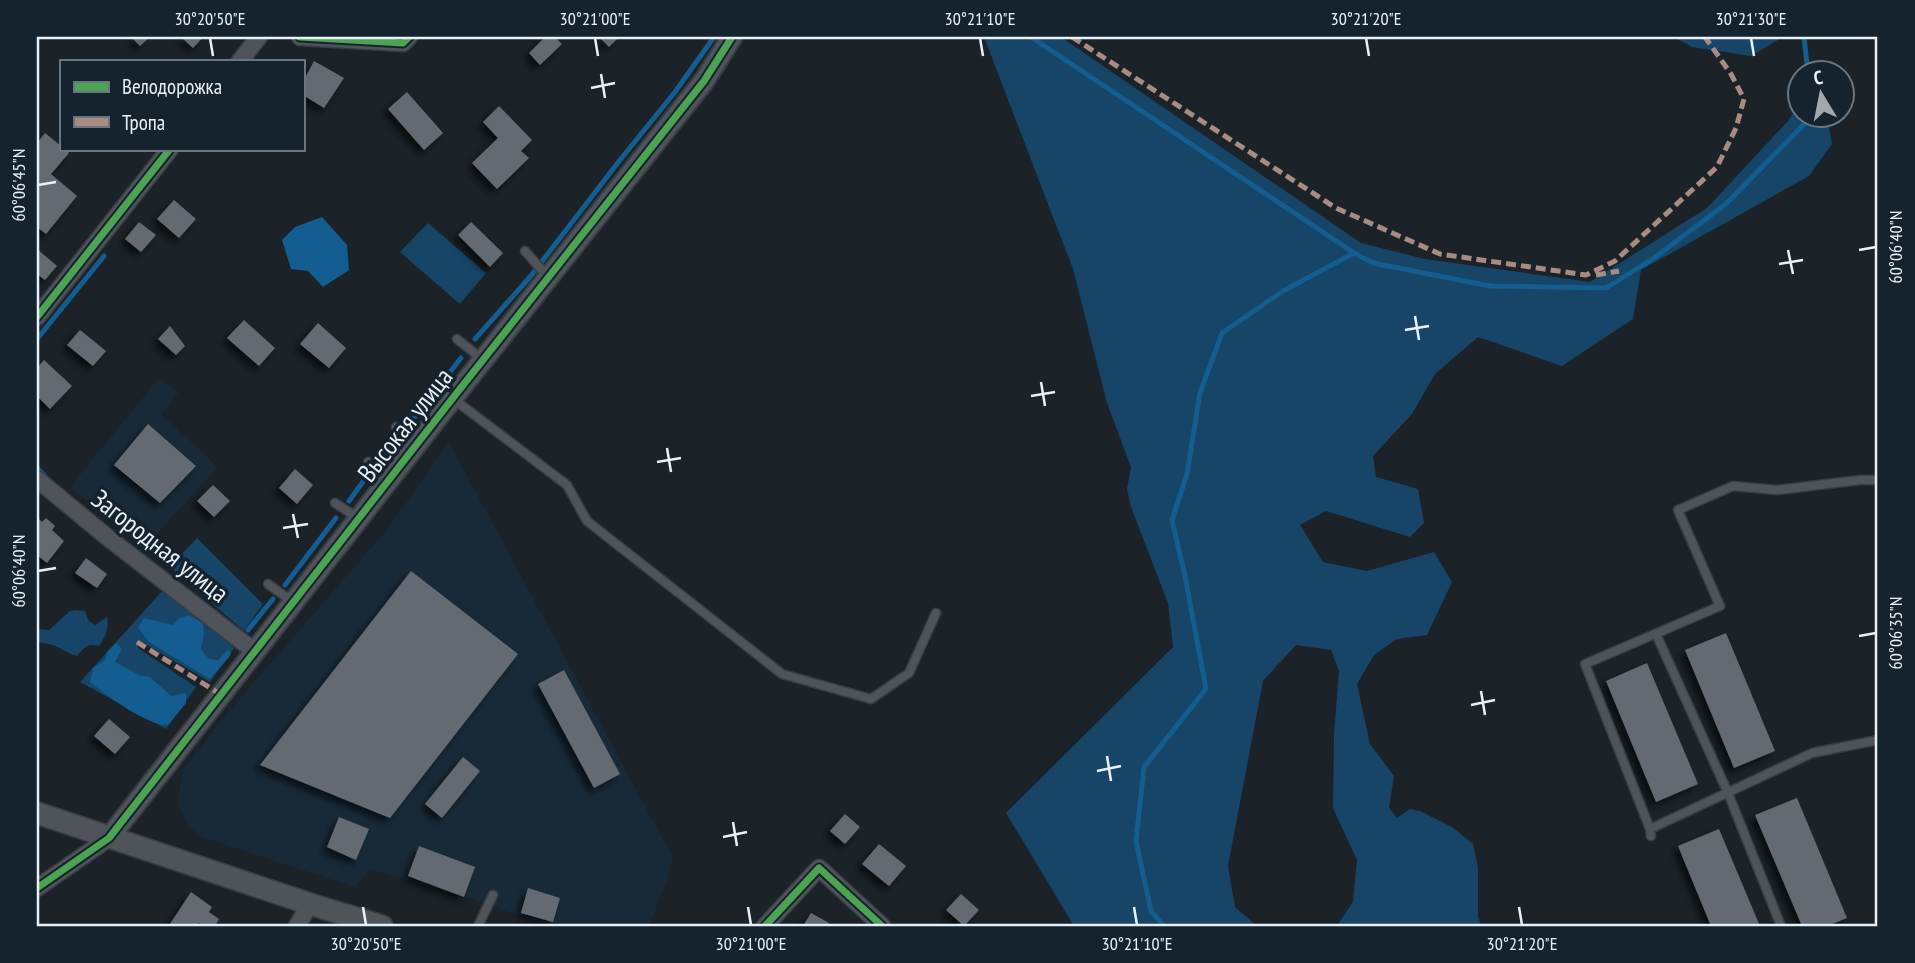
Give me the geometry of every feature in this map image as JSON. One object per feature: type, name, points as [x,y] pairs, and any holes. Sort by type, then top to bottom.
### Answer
[{"type":"main road","points":[[37,813],[382,926]]},
{"type":"street","points":[[241,60],[259,37]]},
{"type":"street","points":[[300,37],[403,43],[409,37]]},
{"type":"street","name":"Высокая улица","points":[[109,838],[483,360],[546,275],[704,81],[732,37]]},
{"type":"street","points":[[37,317],[169,150]]},
{"type":"street","name":"Загородная улица","points":[[37,479],[254,651]]},
{"type":"street","points":[[37,888],[109,838]]},
{"type":"street","points":[[765,926],[819,868],[882,926]]},
{"type":"street","points":[[297,926],[310,904]]},
{"type":"lane","points":[[526,251],[546,275]]},
{"type":"lane","points":[[457,339],[483,360]]},
{"type":"lane","points":[[452,398],[567,485],[587,521],[782,674],[871,699],[909,673],[936,613]]},
{"type":"lane","points":[[396,427],[414,447]]},
{"type":"lane","points":[[368,462],[385,484]]},
{"type":"lane","points":[[1878,480],[1777,490],[1733,486],[1678,510],[1720,606],[1585,664],[1650,832],[1812,753],[1878,740]]},
{"type":"lane","points":[[335,503],[358,518]]},
{"type":"lane","points":[[268,584],[293,602]]},
{"type":"lane","points":[[1656,634],[1728,793],[1781,926]]},
{"type":"lane","points":[[478,926],[493,895]]},
{"type":"shaded area","points":[[984,37],[1061,37],[1361,243],[1425,259],[1590,282],[1707,208],[1786,123],[1786,130],[1830,130],[1832,144],[1809,176],[1641,270],[1633,319],[1562,366],[1478,337],[1435,374],[1412,414],[1373,456],[1376,477],[1418,489],[1424,523],[1410,537],[1326,511],[1300,525],[1323,562],[1367,571],[1434,552],[1452,582],[1427,635],[1397,639],[1374,655],[1357,684],[1370,744],[1394,776],[1389,808],[1397,818],[1410,809],[1420,811],[1452,827],[1473,844],[1478,867],[1478,916],[1481,926],[1337,926],[1353,902],[1357,860],[1333,808],[1334,733],[1339,671],[1331,650],[1296,645],[1263,681],[1228,866],[1235,907],[1257,926],[1074,926],[1006,813],[1173,647],[1168,603],[1131,507],[1127,489],[1131,467],[1107,403],[1073,269]]},
{"type":"shaded area","points":[[1674,37],[1775,37],[1778,40],[1751,56],[1692,47]]},
{"type":"shaded area","points":[[322,217],[347,245],[349,270],[323,287],[308,271],[291,269],[282,240],[295,227]]},
{"type":"shaded area","points":[[428,223],[486,273],[460,304],[400,252]]},
{"type":"shaded area","points":[[159,378],[179,392],[161,414],[218,467],[153,538],[138,542],[70,487]]},
{"type":"shaded area","points":[[449,442],[673,858],[649,926],[550,926],[469,898],[369,869],[355,887],[202,837],[188,826],[178,805],[182,771],[223,718],[389,527]]},
{"type":"shaded area","points":[[197,538],[263,604],[244,631],[170,567]]},
{"type":"shaded area","points":[[165,588],[203,616],[234,648],[210,682],[140,641],[138,648],[196,687],[166,729],[80,682]]},
{"type":"shaded area","points":[[70,611],[85,611],[88,620],[95,625],[107,617],[106,632],[99,646],[86,646],[77,656],[37,640],[37,629],[49,630]]},
{"type":"shaded area","points":[[188,615],[203,623],[201,649],[209,659],[218,660],[228,650],[231,652],[210,679],[149,642],[138,628],[144,618],[173,625],[178,619]]},
{"type":"shaded area","points":[[116,643],[122,649],[115,662],[141,676],[150,677],[171,696],[186,693],[186,703],[168,725],[138,715],[90,682],[93,668],[105,660],[107,652]]},
{"type":"building","points":[[131,37],[150,37],[140,46]]},
{"type":"building","points":[[181,37],[203,37],[193,48]]},
{"type":"building","points":[[545,37],[555,37],[562,44],[540,65],[529,53]]},
{"type":"building","points":[[599,37],[619,37],[609,47]]},
{"type":"building","points":[[314,61],[344,78],[324,108],[304,96],[304,80]]},
{"type":"building","points":[[407,92],[443,133],[424,150],[388,109]]},
{"type":"building","points":[[499,106],[532,140],[521,151],[529,158],[497,189],[472,163],[498,138],[483,122]]},
{"type":"building","points":[[45,133],[60,145],[60,150],[69,153],[51,174],[77,196],[46,234],[37,227],[37,143]]},
{"type":"building","points":[[174,200],[196,219],[179,238],[157,219]]},
{"type":"building","points":[[139,222],[156,235],[141,252],[125,239]]},
{"type":"building","points":[[471,222],[503,253],[490,267],[458,235]]},
{"type":"building","points":[[37,249],[57,266],[45,280],[37,274]]},
{"type":"building","points":[[244,320],[275,348],[259,366],[227,338]]},
{"type":"building","points":[[318,323],[346,348],[329,368],[300,344]]},
{"type":"building","points":[[170,326],[185,346],[176,355],[158,339]]},
{"type":"building","points":[[80,330],[106,351],[93,366],[67,345]]},
{"type":"building","points":[[44,360],[72,386],[50,409],[37,396],[37,368]]},
{"type":"building","points":[[148,424],[196,466],[160,503],[114,465]]},
{"type":"building","points":[[295,469],[313,485],[297,504],[279,488]]},
{"type":"building","points":[[213,485],[230,501],[214,517],[197,501]]},
{"type":"building","points":[[37,517],[42,522],[46,518],[55,526],[52,530],[64,541],[47,563],[37,555]]},
{"type":"building","points":[[86,558],[107,574],[97,588],[75,573]]},
{"type":"building","points":[[411,571],[518,654],[390,818],[260,765]]},
{"type":"building","points":[[1726,633],[1775,751],[1734,768],[1685,650]]},
{"type":"building","points":[[1647,663],[1698,784],[1656,802],[1606,681]]},
{"type":"building","points":[[564,670],[620,774],[594,788],[538,684]]},
{"type":"building","points":[[109,719],[130,737],[115,754],[94,736]]},
{"type":"building","points":[[463,757],[480,771],[442,818],[425,804]]},
{"type":"building","points":[[1797,798],[1847,918],[1827,926],[1802,926],[1755,815]]},
{"type":"building","points":[[845,814],[860,827],[845,844],[830,831]]},
{"type":"building","points":[[339,817],[369,829],[356,860],[327,847]]},
{"type":"building","points":[[1719,829],[1760,926],[1711,926],[1678,846]]},
{"type":"building","points":[[879,844],[906,866],[889,886],[862,864]]},
{"type":"building","points":[[419,846],[475,867],[464,897],[408,876]]},
{"type":"building","points":[[528,888],[560,898],[553,922],[521,913]]},
{"type":"building","points":[[191,892],[212,907],[209,912],[219,919],[215,926],[199,923],[196,926],[170,924]]},
{"type":"building","points":[[961,894],[979,910],[964,926],[946,910]]},
{"type":"building","points":[[811,913],[829,923],[827,926],[803,926]]},
{"type":"waterway","points":[[475,339],[530,277],[675,92],[714,37]]},
{"type":"waterway","points":[[1031,37],[1354,253],[1373,263],[1490,286],[1606,288],[1654,258],[1726,204],[1798,130]]},
{"type":"waterway","points":[[1804,37],[1806,60]]},
{"type":"waterway","points":[[1164,926],[1151,911],[1136,841],[1144,767],[1206,689],[1172,520],[1187,474],[1200,393],[1222,333],[1283,291],[1354,253]]},
{"type":"waterway","points":[[37,339],[104,256]]},
{"type":"waterway","points":[[410,423],[461,358]]},
{"type":"waterway","points":[[380,462],[400,436]]},
{"type":"waterway","points":[[37,468],[45,476]]},
{"type":"waterway","points":[[349,501],[365,479]]},
{"type":"waterway","points":[[285,585],[336,518]]},
{"type":"waterway","points":[[248,630],[273,599]]},
{"type":"marked path","points":[[1072,37],[1336,208],[1440,254],[1586,275],[1615,261],[1717,167],[1736,128],[1744,99],[1731,74],[1705,37]]},
{"type":"marked path","points":[[1596,275],[1619,271]]},
{"type":"marked path","points":[[137,642],[220,694]]},
{"type":"cycle path","points":[[300,37],[403,43],[409,37]]},
{"type":"cycle path","points":[[37,888],[109,838],[704,81],[732,37]]},
{"type":"cycle path","points":[[37,317],[169,150]]},
{"type":"cycle path","points":[[765,926],[819,868],[882,926]]}]
